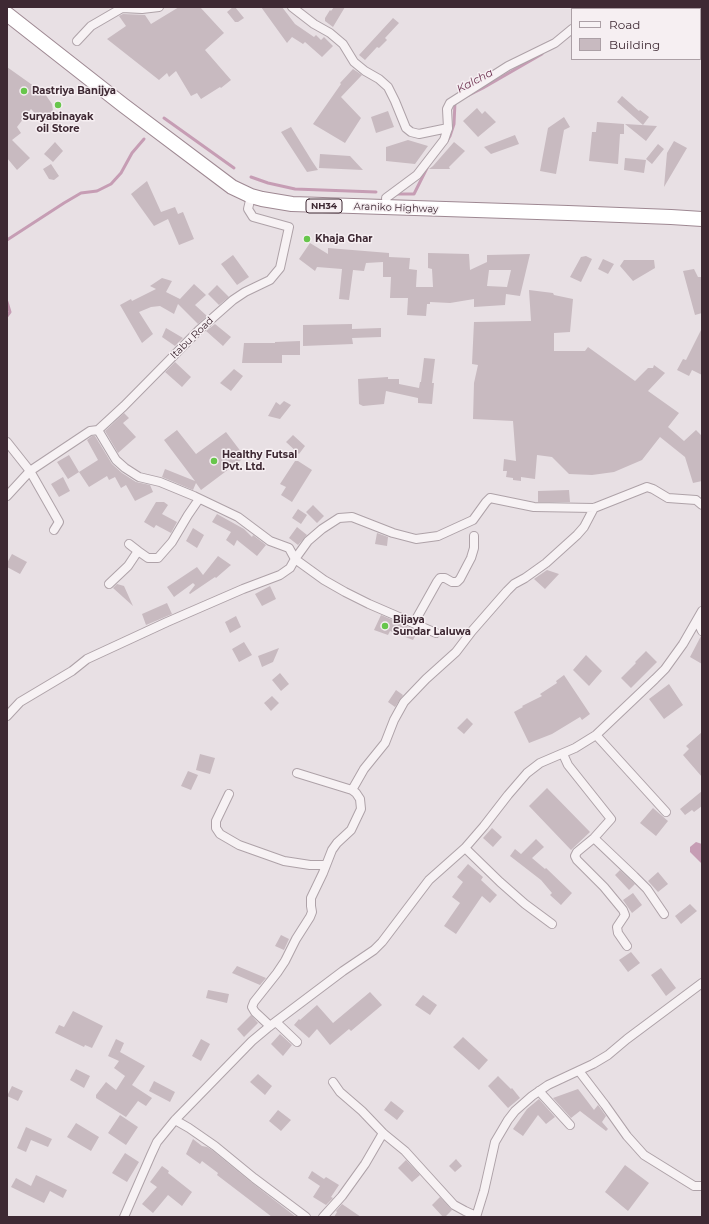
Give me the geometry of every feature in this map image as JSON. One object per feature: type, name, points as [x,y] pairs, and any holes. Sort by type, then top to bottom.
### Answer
[{"type":"highway","name":"Araniko Highway","points":[[7,14],[187,154],[232,187],[251,196],[292,204],[387,208],[568,212],[702,219]]},
{"type":"street","points":[[77,41],[91,26],[122,8],[142,9],[159,7]]},
{"type":"street","points":[[292,7],[314,24],[330,33],[343,44],[354,62],[364,71],[379,79],[388,87],[406,128],[411,132],[419,134],[448,128]]},
{"type":"street","points":[[387,208],[386,198],[417,175],[444,140],[448,128],[447,109],[450,103],[508,66],[554,43],[571,30]]},
{"type":"street","name":"Itabu Road","points":[[98,430],[205,325],[245,292],[270,280],[280,268],[289,227],[253,217],[248,209],[251,196]]},
{"type":"street","points":[[7,496],[30,471],[90,431],[98,430],[116,460],[139,477],[160,482],[238,517],[270,541],[289,548],[295,559],[324,580],[369,604],[436,633]]},
{"type":"street","points":[[7,442],[30,471],[59,522],[54,530]]},
{"type":"street","points":[[7,716],[20,702],[72,671],[87,659],[167,622],[280,575],[290,568],[308,541],[322,529],[339,518],[352,517],[393,533],[416,539],[438,536],[473,520],[490,498],[534,507],[594,508],[647,487],[668,498],[696,500],[702,505]]},
{"type":"street","points":[[129,544],[148,558],[158,558],[172,542],[199,499]]},
{"type":"street","points":[[352,790],[367,765],[385,743],[394,720],[404,702],[426,679],[456,652],[472,630],[514,584],[546,563],[577,535],[584,527],[594,508]]},
{"type":"street","points":[[414,623],[440,578],[445,578],[452,582],[457,582],[460,578],[471,558],[474,548],[474,536]]},
{"type":"street","points":[[109,584],[128,566],[138,551]]},
{"type":"street","points":[[124,1217],[157,1142],[175,1120],[234,1059],[273,1024],[343,971],[374,950],[382,942],[429,880],[465,848],[527,773],[540,763],[576,748],[596,735],[655,679],[665,669],[683,644],[702,611]]},
{"type":"street","points":[[697,620],[702,631]]},
{"type":"street","points":[[596,735],[666,812]]},
{"type":"street","points":[[563,754],[568,765],[611,819],[594,838],[577,852],[575,856],[623,910],[625,915],[617,927],[618,933],[628,946]]},
{"type":"street","points":[[297,773],[352,790],[360,798],[361,810],[351,830],[337,842],[332,850],[311,898],[312,912],[310,916],[298,934],[285,961],[274,978],[254,1002],[252,1007],[255,1012],[297,1042]]},
{"type":"street","points":[[229,794],[216,821],[216,828],[220,834],[239,845],[284,861],[310,865],[326,865]]},
{"type":"street","points":[[594,838],[647,889],[664,914]]},
{"type":"street","points":[[465,848],[525,904],[552,924]]},
{"type":"street","points":[[333,1082],[340,1092],[362,1111],[382,1133],[405,1151],[454,1205],[476,1217],[484,1191],[495,1142],[501,1130],[516,1111],[539,1091],[608,1055],[702,983]]},
{"type":"street","points":[[579,1071],[605,1104],[627,1136],[644,1155],[694,1186],[702,1186]]},
{"type":"street","points":[[539,1091],[570,1125]]},
{"type":"street","points":[[175,1120],[202,1136],[306,1217]]},
{"type":"street","points":[[323,1217],[342,1196],[365,1164],[382,1133]]},
{"type":"shaded area","points":[[696,842],[702,844],[702,864],[690,852],[690,847]]},
{"type":"building","points":[[179,7],[200,7],[224,33],[205,50],[231,80],[221,88],[220,87],[201,99],[197,93],[191,96],[176,71],[169,77],[167,73],[159,80],[107,39],[126,26],[119,16],[123,14],[145,15],[151,24]]},
{"type":"building","points":[[235,7],[244,18],[238,22],[235,22],[227,12]]},
{"type":"building","points":[[261,7],[282,7],[295,24],[314,37],[316,35],[321,40],[324,37],[333,46],[322,57],[305,42],[303,44],[292,37],[287,43]]},
{"type":"building","points":[[334,7],[345,7],[333,27],[325,21],[325,18]]},
{"type":"building","points":[[393,18],[399,23],[385,38],[387,40],[379,48],[377,47],[365,60],[359,55]]},
{"type":"building","points":[[7,67],[45,94],[52,104],[53,111],[41,120],[31,109],[17,127],[21,133],[12,140],[30,158],[17,170],[7,158]]},
{"type":"building","points":[[353,69],[362,75],[341,97],[361,118],[345,143],[313,124],[341,84],[340,83]]},
{"type":"building","points":[[622,96],[639,111],[640,110],[649,117],[643,125],[617,102]]},
{"type":"building","points":[[477,108],[482,114],[485,111],[496,122],[478,137],[463,121]]},
{"type":"building","points":[[388,111],[394,127],[376,133],[371,117]]},
{"type":"building","points":[[564,117],[570,127],[564,130],[556,174],[540,171],[548,128]]},
{"type":"building","points":[[597,122],[624,124],[624,134],[620,134],[618,164],[589,161],[592,132],[596,132]]},
{"type":"building","points":[[625,124],[657,126],[646,141]]},
{"type":"building","points":[[291,127],[318,170],[307,172],[281,132]]},
{"type":"building","points":[[515,135],[519,144],[491,154],[484,147]]},
{"type":"building","points":[[408,140],[428,146],[415,164],[386,161],[386,147]]},
{"type":"building","points":[[674,141],[687,148],[664,187],[667,153]]},
{"type":"building","points":[[55,142],[63,151],[53,162],[44,154]]},
{"type":"building","points":[[454,142],[465,151],[449,167],[450,169],[429,169],[433,166]]},
{"type":"building","points":[[658,144],[664,149],[652,164],[646,159]]},
{"type":"building","points":[[320,154],[350,156],[363,170],[319,168]]},
{"type":"building","points":[[625,158],[646,160],[644,173],[624,170]]},
{"type":"building","points":[[51,164],[59,176],[54,180],[49,179],[43,169]]},
{"type":"building","points":[[147,181],[161,212],[175,207],[178,214],[183,212],[194,239],[179,245],[168,219],[154,226],[131,194]]},
{"type":"building","points":[[310,243],[328,254],[328,248],[389,253],[389,257],[410,258],[409,269],[417,270],[416,287],[433,287],[432,269],[428,268],[428,253],[469,254],[470,270],[487,262],[487,255],[530,254],[520,296],[506,294],[505,305],[474,307],[474,299],[450,303],[430,302],[430,304],[427,304],[426,316],[407,315],[408,298],[390,298],[391,277],[383,277],[383,262],[366,263],[364,271],[353,270],[349,300],[339,299],[342,269],[317,267],[315,271],[299,259]],"holes":[[[489,270],[511,270],[507,287],[487,286]]]},
{"type":"building","points":[[233,255],[249,277],[237,285],[221,264]]},
{"type":"building","points":[[586,256],[592,259],[581,282],[570,277],[581,257]]},
{"type":"building","points":[[603,259],[614,264],[608,274],[598,269]]},
{"type":"building","points":[[624,260],[654,260],[655,268],[633,281],[620,266]]},
{"type":"building","points":[[694,269],[698,277],[702,277],[702,313],[695,315],[683,271]]},
{"type":"building","points":[[162,278],[172,281],[166,292],[180,299],[194,284],[206,295],[195,305],[207,316],[198,324],[178,304],[174,314],[160,306],[151,307],[139,312],[153,334],[142,343],[120,305],[131,299],[132,301],[156,289],[150,286]]},
{"type":"building","points":[[217,285],[229,297],[219,305],[208,294]]},
{"type":"building","points":[[529,290],[553,293],[554,295],[573,299],[570,332],[554,333],[554,351],[585,351],[588,347],[635,381],[648,368],[653,368],[654,365],[665,373],[648,391],[679,413],[668,427],[684,441],[696,430],[702,436],[702,481],[693,483],[685,457],[660,437],[642,460],[614,472],[592,475],[569,474],[552,457],[537,455],[535,479],[521,477],[521,481],[506,477],[507,471],[503,471],[504,459],[516,461],[513,421],[473,419],[474,383],[478,365],[472,364],[474,322],[531,321]]},
{"type":"building","points":[[215,324],[231,337],[223,346],[206,331]]},
{"type":"building","points":[[352,324],[352,329],[381,328],[381,337],[352,338],[353,344],[303,346],[303,325]]},
{"type":"building","points":[[166,328],[183,338],[175,346],[162,337]]},
{"type":"building","points":[[702,328],[702,375],[692,370],[689,376],[677,370],[683,359],[686,360]]},
{"type":"building","points":[[300,341],[300,355],[282,355],[282,363],[242,363],[244,343]]},
{"type":"building","points":[[424,358],[435,359],[432,383],[434,383],[432,404],[418,403],[418,398],[386,391],[384,404],[363,406],[359,404],[358,379],[388,377],[388,379],[399,379],[399,384],[419,388]]},
{"type":"building","points":[[175,362],[191,377],[182,387],[165,372]]},
{"type":"building","points":[[234,369],[243,376],[231,391],[220,383]]},
{"type":"building","points":[[284,401],[291,405],[280,419],[268,416],[276,402],[280,405]]},
{"type":"building","points":[[124,413],[129,418],[123,423],[136,437],[118,453],[105,431]]},
{"type":"building","name":"Healthy Futsal Pvt. Ltd.","points":[[177,430],[196,454],[226,432],[245,457],[201,490],[196,483],[193,490],[162,477],[165,469],[195,481],[164,440]]},
{"type":"building","points":[[293,435],[305,446],[299,454],[286,442]]},
{"type":"building","points":[[92,436],[95,436],[112,464],[136,482],[150,485],[153,492],[135,501],[126,485],[121,488],[115,477],[109,480],[107,476],[89,487],[79,472],[98,460],[87,440]]},
{"type":"building","points":[[69,455],[79,472],[68,479],[57,462]]},
{"type":"building","points":[[295,461],[298,461],[312,470],[292,502],[281,495],[286,487],[280,484]]},
{"type":"building","points":[[63,477],[70,491],[59,497],[51,484]]},
{"type":"building","points":[[569,490],[570,502],[538,502],[538,491]]},
{"type":"building","points":[[156,502],[164,502],[168,505],[162,514],[177,522],[171,533],[156,525],[154,528],[144,522]]},
{"type":"building","points":[[313,505],[324,516],[317,523],[306,512]]},
{"type":"building","points":[[298,509],[307,515],[301,524],[292,518]]},
{"type":"building","points":[[217,514],[244,529],[252,537],[253,535],[266,545],[257,556],[237,540],[234,546],[226,540],[231,532],[212,522]]},
{"type":"building","points":[[297,527],[307,535],[298,545],[289,538]]},
{"type":"building","points":[[193,528],[204,535],[197,548],[186,541]]},
{"type":"building","points":[[377,533],[388,537],[387,546],[375,544]]},
{"type":"building","points":[[12,554],[27,562],[20,574],[7,567],[7,563]]},
{"type":"building","points":[[218,556],[231,565],[216,578],[215,577],[190,594],[189,593],[195,585],[193,583],[174,597],[167,587],[197,567],[203,575]]},
{"type":"building","points":[[547,570],[559,574],[545,589],[534,579]]},
{"type":"building","points":[[117,584],[124,586],[133,606],[113,588]]},
{"type":"building","points":[[270,586],[276,599],[262,606],[255,594]]},
{"type":"building","points":[[167,603],[172,614],[146,625],[142,614]]},
{"type":"building","points":[[381,615],[418,631],[413,640],[390,631],[388,635],[374,630]]},
{"type":"building","points":[[236,616],[241,627],[230,633],[225,622]]},
{"type":"building","points":[[702,636],[702,664],[690,657]]},
{"type":"building","points":[[244,642],[252,655],[239,662],[232,649]]},
{"type":"building","points":[[279,648],[273,662],[262,667],[258,656]]},
{"type":"building","points":[[646,651],[657,662],[631,688],[621,678]]},
{"type":"building","points":[[586,655],[602,671],[589,686],[573,670]]},
{"type":"building","points":[[280,673],[289,684],[281,691],[272,680]]},
{"type":"building","points":[[564,675],[590,714],[582,720],[580,717],[552,734],[529,743],[514,712],[523,707],[522,706],[542,696],[540,694],[557,683],[556,681]]},
{"type":"building","points":[[669,684],[683,705],[664,719],[649,699]]},
{"type":"building","points":[[396,690],[403,695],[395,707],[388,702]]},
{"type":"building","points":[[272,696],[279,703],[271,711],[264,703]]},
{"type":"building","points":[[467,718],[473,724],[464,734],[457,728]]},
{"type":"building","points":[[702,732],[702,777],[683,755],[689,749],[686,746]]},
{"type":"building","points":[[200,754],[215,758],[210,774],[196,770]]},
{"type":"building","points":[[188,771],[198,775],[191,790],[181,786]]},
{"type":"building","points":[[547,788],[590,832],[571,850],[529,806]]},
{"type":"building","points":[[702,791],[702,806],[694,812],[692,810],[685,815],[680,809]]},
{"type":"building","points":[[653,808],[668,821],[656,836],[640,823]]},
{"type":"building","points":[[492,828],[502,837],[493,847],[483,838]]},
{"type":"building","points":[[536,839],[544,847],[532,858],[545,869],[546,868],[572,893],[561,905],[550,895],[552,893],[541,880],[510,856],[515,849],[521,854]]},
{"type":"building","points":[[468,864],[483,877],[481,880],[497,895],[490,903],[482,896],[456,934],[444,926],[460,903],[452,897],[463,882],[457,877]]},
{"type":"building","points":[[620,870],[635,884],[629,890],[615,875]]},
{"type":"building","points":[[658,872],[668,884],[658,892],[648,881]]},
{"type":"building","points":[[633,893],[642,905],[632,913],[623,900]]},
{"type":"building","points":[[690,904],[697,911],[681,924],[675,916]]},
{"type":"building","points":[[281,935],[289,939],[284,950],[275,946]]},
{"type":"building","points":[[631,952],[640,963],[628,972],[619,960]]},
{"type":"building","points":[[237,966],[266,978],[260,985],[232,973]]},
{"type":"building","points":[[661,968],[676,988],[666,996],[651,975]]},
{"type":"building","points":[[208,990],[229,994],[227,1003],[206,998]]},
{"type":"building","points":[[370,992],[382,1005],[351,1031],[349,1029],[330,1045],[317,1029],[309,1038],[294,1025],[299,1019],[300,1020],[317,1005],[333,1023]]},
{"type":"building","points":[[423,995],[437,1005],[430,1015],[415,1005]]},
{"type":"building","points":[[73,1011],[103,1026],[92,1048],[85,1045],[84,1047],[55,1033],[59,1025],[64,1027]]},
{"type":"building","points":[[251,1015],[258,1023],[244,1037],[237,1029]]},
{"type":"building","points":[[280,1034],[292,1045],[283,1056],[271,1044]]},
{"type":"building","points":[[463,1037],[488,1060],[479,1070],[453,1047]]},
{"type":"building","points":[[116,1039],[124,1043],[120,1052],[145,1066],[132,1085],[152,1098],[146,1106],[138,1101],[126,1117],[96,1098],[96,1095],[106,1082],[116,1090],[125,1076],[114,1068],[119,1061],[108,1056]]},
{"type":"building","points":[[201,1039],[210,1044],[201,1061],[192,1056]]},
{"type":"building","points":[[76,1069],[90,1076],[84,1088],[70,1080]]},
{"type":"building","points":[[258,1074],[272,1086],[265,1095],[250,1082]]},
{"type":"building","points":[[498,1076],[511,1089],[512,1088],[520,1098],[508,1108],[488,1086]]},
{"type":"building","points":[[154,1081],[175,1092],[170,1102],[149,1091]]},
{"type":"building","points":[[12,1086],[23,1091],[18,1101],[7,1096]]},
{"type":"building","points":[[578,1089],[594,1110],[598,1105],[606,1116],[602,1122],[608,1129],[606,1131],[580,1111],[571,1118],[553,1098]]},
{"type":"building","points":[[539,1099],[555,1117],[546,1124],[538,1115],[523,1136],[513,1129],[527,1109]]},
{"type":"building","points":[[391,1101],[404,1111],[397,1120],[384,1110]]},
{"type":"building","points":[[278,1110],[291,1120],[281,1131],[269,1121]]},
{"type":"building","points":[[120,1115],[138,1127],[126,1145],[108,1133]]},
{"type":"building","points":[[76,1123],[99,1137],[91,1151],[67,1137]]},
{"type":"building","points":[[26,1127],[52,1139],[48,1147],[31,1140],[26,1152],[17,1148]]},
{"type":"building","points":[[193,1139],[202,1146],[212,1150],[296,1217],[272,1217],[217,1175],[218,1173],[202,1161],[200,1164],[186,1154]]},
{"type":"building","points":[[125,1153],[139,1162],[127,1182],[112,1173]]},
{"type":"building","points":[[456,1159],[462,1166],[455,1172],[449,1166]]},
{"type":"building","points":[[406,1160],[420,1175],[412,1182],[398,1168]]},
{"type":"building","points":[[625,1165],[649,1183],[628,1211],[605,1192]]},
{"type":"building","points":[[162,1166],[169,1171],[168,1173],[192,1192],[182,1206],[168,1195],[153,1213],[142,1204],[157,1187],[150,1182]]},
{"type":"building","points":[[312,1171],[324,1179],[326,1177],[339,1185],[331,1197],[333,1198],[326,1205],[313,1197],[320,1186],[308,1178]]},
{"type":"building","points":[[36,1175],[67,1190],[63,1198],[50,1191],[44,1203],[11,1187],[16,1178],[31,1186]]},
{"type":"building","points":[[440,1197],[452,1210],[445,1217],[443,1217],[432,1205]]},
{"type":"building","points":[[342,1204],[361,1217],[334,1217],[337,1212],[336,1211]]},
{"type":"waterway","name":"Kalcha","points":[[469,95],[542,54]]},
{"type":"waterway","name":"Kalcha","points":[[447,141],[454,124],[455,102]]},
{"type":"waterway","points":[[164,118],[234,168]]},
{"type":"waterway","points":[[7,240],[81,193],[97,191],[111,184],[121,173],[132,153],[144,139]]},
{"type":"waterway","name":"Kalcha","points":[[395,194],[414,194],[427,168]]},
{"type":"waterway","points":[[251,177],[268,183],[295,189],[376,192]]},
{"type":"waterway","points":[[7,302],[10,312],[7,316]]},
{"type":"place","name":"Rastriya Banijya","points":[[24,91]]},
{"type":"place","name":"Suryabinayak oil Store","points":[[58,105]]},
{"type":"place","name":"Khaja Ghar","points":[[307,239]]},
{"type":"place","name":"Healthy Futsal Pvt. Ltd.","points":[[214,461]]},
{"type":"place","name":"Bijaya Sundar Laluwa","points":[[385,626]]}]
